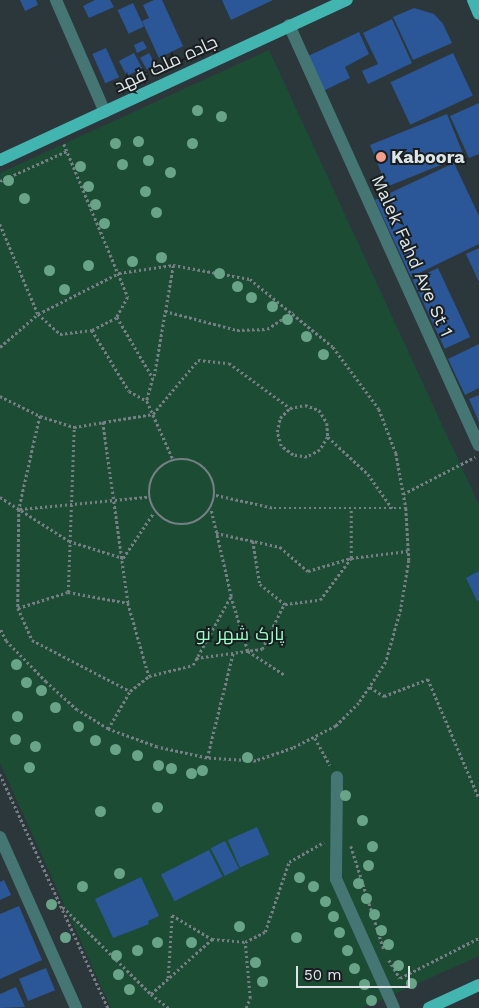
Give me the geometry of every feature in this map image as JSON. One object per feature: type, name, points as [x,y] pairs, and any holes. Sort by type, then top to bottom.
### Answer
[{"type":"main road","name":"جاده ملک فهد","points":[[0,160],[347,0]]},
{"type":"main road","points":[[473,0],[479,14]]},
{"type":"main road","points":[[429,1008],[479,985]]},
{"type":"street","points":[[56,0],[105,112]]},
{"type":"street","name":"Malek Fahd Ave St 1","points":[[289,26],[479,446]]},
{"type":"street","points":[[337,777],[336,879],[394,1008]]},
{"type":"street","points":[[0,837],[76,1008]]},
{"type":"path","points":[[0,224],[38,314],[60,334],[92,330],[117,317],[128,297],[59,133]]},
{"type":"path","points":[[0,181],[67,151]]},
{"type":"path","points":[[147,401],[153,378],[173,265]]},
{"type":"path","points":[[0,347],[38,314],[119,273],[173,265],[250,279],[334,347],[379,409],[396,453],[406,508],[408,551],[401,609],[394,636],[386,662],[370,687],[336,726],[315,738],[256,761],[207,758],[157,747],[108,728],[77,710],[46,682],[6,641],[0,629]]},
{"type":"path","points":[[165,312],[237,330],[267,330],[293,312]]},
{"type":"path","points":[[117,317],[153,378]]},
{"type":"path","points":[[92,330],[129,391],[147,401],[173,459]]},
{"type":"path","points":[[0,396],[40,416],[74,427],[153,414],[198,360],[229,363],[290,408]]},
{"type":"path","points":[[305,405],[318,410],[327,423],[328,437],[320,450],[307,457],[293,455],[282,446],[277,432],[280,418],[290,408],[305,405]]},
{"type":"path","points":[[40,416],[19,509],[18,608],[32,640],[130,692]]},
{"type":"path","points":[[103,422],[128,604],[150,676]]},
{"type":"path","points":[[68,592],[74,427]]},
{"type":"path","points":[[328,437],[368,474],[392,508]]},
{"type":"path","points":[[403,494],[479,455]]},
{"type":"path","points":[[189,458],[204,466],[214,478],[216,495],[211,510],[199,521],[183,526],[167,522],[155,512],[148,497],[150,481],[159,467],[173,459],[189,458]]},
{"type":"path","points":[[216,495],[274,508],[406,508]]},
{"type":"path","points":[[0,497],[70,541],[123,558]]},
{"type":"path","points":[[19,509],[148,497]]},
{"type":"path","points":[[253,541],[260,584],[284,604],[320,600],[350,558],[351,508]]},
{"type":"path","points":[[211,510],[231,596],[248,651],[286,675]]},
{"type":"path","points":[[123,558],[155,512]]},
{"type":"path","points":[[216,533],[280,547],[308,571],[350,558],[408,551]]},
{"type":"path","points":[[18,608],[68,592],[128,604]]},
{"type":"path","points":[[108,728],[130,692],[150,676],[193,665],[231,596]]},
{"type":"path","points":[[196,658],[262,649],[284,604]]},
{"type":"path","points":[[207,758],[233,653]]},
{"type":"path","points":[[370,687],[384,696],[428,679],[479,798]]},
{"type":"path","points":[[315,738],[337,777]]},
{"type":"path","points":[[0,774],[108,1008]]},
{"type":"path","points":[[168,979],[172,916],[212,939],[245,942],[265,932],[289,862],[336,834],[351,846],[387,956],[400,978],[479,938]]},
{"type":"path","points":[[60,904],[151,994],[169,1008]]},
{"type":"path","points":[[151,994],[212,939]]},
{"type":"path","points":[[245,942],[250,998],[246,1008]]},
{"type":"green space","name":"پارک شهر نو","points":[[269,50],[479,505],[479,956],[363,1008],[111,1008],[0,763],[0,173]]},
{"type":"building","points":[[20,0],[36,0],[38,5],[25,11]]},
{"type":"building","points":[[95,0],[110,0],[114,7],[89,18],[83,6]]},
{"type":"building","points":[[154,0],[162,0],[183,46],[159,58],[142,21],[149,18],[143,5]]},
{"type":"building","points":[[222,0],[273,0],[231,20]]},
{"type":"building","points":[[133,3],[144,27],[129,34],[118,10]]},
{"type":"building","points":[[414,8],[434,14],[443,24],[452,43],[413,60],[393,17]]},
{"type":"building","points":[[392,19],[412,63],[368,84],[362,71],[378,64],[363,33]]},
{"type":"building","points":[[359,32],[369,54],[345,67],[350,78],[323,91],[306,57]]},
{"type":"building","points":[[143,41],[147,48],[137,53],[134,45]]},
{"type":"building","points":[[106,48],[119,77],[105,83],[92,54]]},
{"type":"building","points":[[134,53],[142,68],[127,76],[119,61]]},
{"type":"building","points":[[149,53],[155,64],[147,69],[140,58]]},
{"type":"building","points":[[453,53],[473,96],[410,125],[390,82]]},
{"type":"building","points":[[479,103],[479,154],[469,158],[450,116]]},
{"type":"building","points":[[447,114],[464,156],[387,187],[370,145]]},
{"type":"building","points":[[454,163],[479,216],[479,244],[411,277],[375,200]]},
{"type":"building","points":[[479,248],[479,282],[466,254]]},
{"type":"building","points":[[438,268],[470,337],[445,349],[413,280]]},
{"type":"building","points":[[479,344],[479,388],[465,395],[448,359]]},
{"type":"building","points":[[479,395],[479,422],[469,399]]},
{"type":"building","points":[[479,571],[479,600],[477,601],[466,578]]},
{"type":"building","points":[[257,827],[269,854],[240,867],[228,840]]},
{"type":"building","points":[[225,841],[239,869],[225,876],[211,848]]},
{"type":"building","points":[[209,850],[223,877],[175,901],[161,875]]},
{"type":"building","points":[[141,877],[159,916],[148,921],[149,924],[113,938],[95,899]]},
{"type":"building","points":[[4,880],[11,895],[0,900],[0,882]]},
{"type":"building","points":[[19,906],[42,960],[0,979],[0,914]]},
{"type":"building","points":[[46,968],[55,990],[28,1001],[19,979]]},
{"type":"building","points":[[16,987],[25,1007],[0,1008],[0,994]]},
{"type":"place","name":"Kaboora","points":[[381,157]]}]
